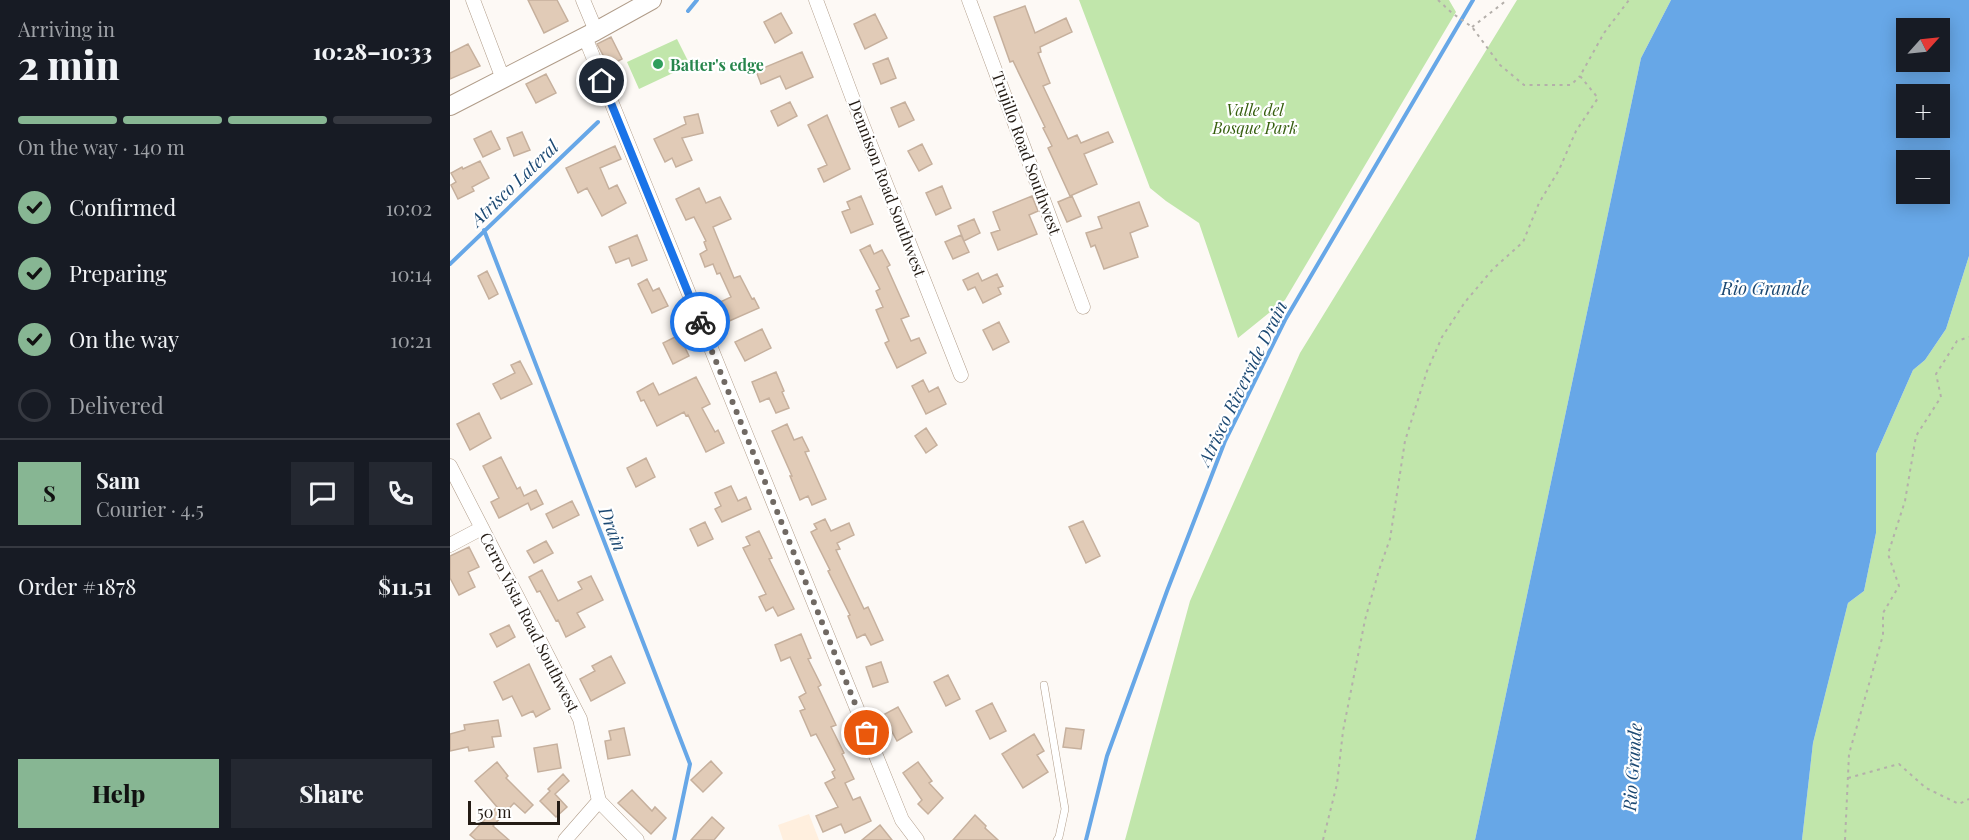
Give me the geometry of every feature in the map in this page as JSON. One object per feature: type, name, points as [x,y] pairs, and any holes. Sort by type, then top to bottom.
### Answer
[{"type":"street","points":[[472,0],[503,79]]},
{"type":"street","points":[[583,0],[590,34],[902,820],[917,840]]},
{"type":"street","points":[[450,106],[652,0]]},
{"type":"street","name":"Dennison Road Southwest","points":[[816,0],[961,375]]},
{"type":"street","name":"Trujillo Road Southwest","points":[[969,0],[1083,307]]},
{"type":"street","name":"Cerro Vista Road Southwest","points":[[450,466],[580,719],[599,801]]},
{"type":"street","points":[[450,545],[482,528]]},
{"type":"street","points":[[565,840],[599,801],[638,840]]},
{"type":"lane","points":[[1044,685],[1065,809],[1057,840]]},
{"type":"path","points":[[1438,0],[1472,27],[1500,65],[1524,85],[1571,85],[1580,76],[1604,33],[1629,0]]},
{"type":"path","points":[[1472,27],[1507,0]]},
{"type":"path","points":[[1323,840],[1337,784],[1343,731],[1365,620],[1390,539],[1405,441],[1415,406],[1442,337],[1465,302],[1492,269],[1523,242],[1539,203],[1559,170],[1576,131],[1598,98],[1580,76]]},
{"type":"path","points":[[1845,840],[1849,754],[1883,635],[1883,613],[1899,586],[1888,554],[1905,501],[1916,436],[1941,397],[1936,374],[1957,341],[1969,337]]},
{"type":"path","points":[[1848,778],[1899,764],[1926,788],[1959,804],[1969,799]]},
{"type":"shaded area","points":[[809,814],[819,840],[783,840],[778,825]]},
{"type":"green space","name":"Valle del Bosque Park","points":[[1079,0],[1449,0],[1456,12],[1285,300],[1238,338],[1199,223],[1150,188]]},
{"type":"green space","points":[[1517,0],[1671,0],[1641,58],[1475,840],[1125,840],[1190,601],[1300,353]]},
{"type":"green space","name":"Batter's edge","points":[[677,39],[690,65],[639,89],[627,62]]},
{"type":"green space","points":[[1969,256],[1969,840],[1802,840],[1813,743],[1848,603],[1864,591],[1876,533],[1876,454],[1913,370],[1925,360],[1946,329]]},
{"type":"water","name":"Rio Grande","points":[[1671,0],[1969,0],[1969,256],[1946,329],[1925,360],[1913,370],[1876,454],[1876,533],[1864,591],[1848,603],[1813,743],[1802,840],[1475,840],[1641,58]]},
{"type":"building","points":[[528,0],[557,0],[568,21],[544,33]]},
{"type":"building","points":[[1025,6],[1035,33],[1066,18],[1072,32],[1040,47],[1041,52],[1038,53],[1050,83],[1043,86],[1068,139],[1077,135],[1081,143],[1108,132],[1113,142],[1084,154],[1097,184],[1070,196],[1048,148],[1052,146],[1043,128],[1045,127],[1013,61],[1010,62],[994,17]]},
{"type":"building","points":[[781,13],[792,33],[775,43],[764,22]]},
{"type":"building","points":[[875,14],[887,38],[865,49],[854,24]]},
{"type":"building","points":[[611,37],[622,59],[609,66],[597,44]]},
{"type":"building","points":[[468,44],[480,66],[450,79],[450,53]]},
{"type":"building","points":[[802,52],[813,77],[786,89],[780,76],[761,84],[756,71]]},
{"type":"building","points":[[888,58],[896,78],[881,84],[873,64]]},
{"type":"building","points":[[546,74],[556,93],[536,103],[526,84]]},
{"type":"building","points":[[790,102],[797,116],[778,126],[771,111]]},
{"type":"building","points":[[905,102],[914,120],[899,127],[891,108]]},
{"type":"building","points":[[698,114],[703,133],[682,138],[692,160],[676,167],[672,158],[665,162],[654,139],[686,124],[684,117]]},
{"type":"building","points":[[827,115],[850,169],[824,182],[818,169],[827,165],[808,125]]},
{"type":"building","points":[[491,131],[500,149],[483,157],[474,139]]},
{"type":"building","points":[[522,132],[530,150],[514,156],[507,138]]},
{"type":"building","points":[[922,144],[932,164],[919,171],[908,151]]},
{"type":"building","points":[[615,146],[621,159],[600,168],[609,189],[617,185],[626,203],[602,216],[587,188],[578,193],[566,168]]},
{"type":"building","points":[[480,161],[489,178],[472,187],[474,191],[458,199],[451,185],[456,182],[451,173]]},
{"type":"building","points":[[942,186],[951,208],[936,215],[926,193]]},
{"type":"building","points":[[699,188],[706,203],[720,197],[731,219],[713,227],[734,278],[740,276],[759,308],[727,322],[718,303],[731,297],[720,273],[717,274],[713,264],[705,267],[700,254],[707,250],[704,242],[706,241],[694,217],[686,220],[676,199]]},
{"type":"building","points":[[861,196],[873,224],[851,233],[842,212],[850,209],[847,202]]},
{"type":"building","points":[[1032,196],[1038,211],[1029,215],[1037,234],[998,250],[991,233],[1000,230],[993,212]]},
{"type":"building","points":[[1072,196],[1081,216],[1067,222],[1058,202]]},
{"type":"building","points":[[1139,202],[1148,226],[1130,233],[1138,257],[1104,269],[1095,245],[1091,247],[1086,233],[1102,228],[1098,217]]},
{"type":"building","points":[[974,219],[980,233],[964,241],[958,226]]},
{"type":"building","points":[[637,235],[647,260],[632,266],[629,258],[616,263],[609,247]]},
{"type":"building","points":[[961,235],[969,252],[953,259],[945,242]]},
{"type":"building","points":[[870,245],[874,254],[882,250],[890,265],[887,267],[909,316],[901,319],[911,341],[919,338],[926,353],[897,368],[885,343],[889,341],[876,310],[883,307],[876,291],[880,289],[860,250]]},
{"type":"building","points":[[487,271],[498,294],[489,299],[478,276]]},
{"type":"building","points":[[978,273],[982,281],[997,274],[1003,286],[998,288],[1001,294],[983,303],[975,287],[968,290],[963,280]]},
{"type":"building","points":[[647,279],[653,291],[659,288],[668,306],[652,313],[638,284]]},
{"type":"building","points":[[999,322],[1009,342],[993,350],[983,330]]},
{"type":"building","points":[[762,329],[771,348],[745,361],[735,342]]},
{"type":"building","points":[[679,335],[689,356],[673,364],[663,343]]},
{"type":"building","points":[[520,361],[532,384],[501,399],[493,384],[515,373],[511,365]]},
{"type":"building","points":[[776,372],[789,408],[776,413],[769,398],[760,402],[752,382]]},
{"type":"building","points":[[696,377],[710,404],[702,408],[715,432],[718,430],[724,443],[706,452],[688,415],[686,416],[684,412],[657,426],[644,400],[641,401],[637,392],[653,383],[659,395]]},
{"type":"building","points":[[923,380],[929,392],[938,387],[946,404],[926,414],[912,386]]},
{"type":"building","points":[[479,413],[491,438],[470,450],[457,424]]},
{"type":"building","points":[[787,424],[794,440],[802,437],[809,451],[805,452],[826,499],[812,505],[808,496],[800,500],[772,431]]},
{"type":"building","points":[[926,428],[937,445],[926,453],[915,436]]},
{"type":"building","points":[[501,457],[517,489],[520,487],[524,496],[536,490],[543,504],[531,510],[528,503],[499,518],[491,502],[499,498],[483,466]]},
{"type":"building","points":[[646,458],[655,477],[636,487],[627,468]]},
{"type":"building","points":[[731,486],[738,501],[746,497],[751,509],[722,522],[715,509],[721,506],[715,493]]},
{"type":"building","points":[[572,501],[579,515],[553,528],[546,514]]},
{"type":"building","points":[[825,519],[831,531],[849,523],[854,535],[837,543],[840,549],[836,550],[864,609],[868,607],[883,640],[871,645],[865,634],[857,638],[848,616],[850,615],[811,532],[817,529],[814,524]]},
{"type":"building","points":[[1083,521],[1100,556],[1086,563],[1069,527]]},
{"type":"building","points":[[705,522],[713,539],[698,546],[690,529]]},
{"type":"building","points":[[759,531],[772,558],[769,559],[794,609],[778,616],[773,607],[766,611],[759,597],[766,594],[743,548],[750,545],[746,537]]},
{"type":"building","points":[[546,541],[553,553],[534,563],[527,551]]},
{"type":"building","points":[[469,547],[479,567],[468,572],[475,587],[459,595],[450,578],[450,556]]},
{"type":"building","points":[[542,570],[558,601],[582,589],[578,582],[591,576],[603,600],[577,613],[585,627],[566,637],[558,620],[556,621],[540,591],[537,592],[529,577]]},
{"type":"building","points":[[509,625],[515,637],[497,647],[490,634]]},
{"type":"building","points":[[801,634],[811,658],[808,659],[821,685],[818,687],[836,725],[831,727],[854,779],[845,783],[853,800],[860,797],[871,821],[845,833],[841,824],[823,832],[816,816],[838,807],[825,783],[835,778],[832,772],[835,770],[816,734],[811,736],[800,711],[805,709],[799,697],[806,693],[790,657],[781,661],[775,645]]},
{"type":"building","points":[[611,656],[625,683],[591,701],[580,679],[595,671],[592,666]]},
{"type":"building","points":[[881,662],[888,682],[873,687],[866,667]]},
{"type":"building","points":[[529,664],[550,709],[536,717],[533,711],[522,716],[512,696],[503,700],[494,682]]},
{"type":"building","points":[[948,675],[960,699],[946,706],[934,682]]},
{"type":"building","points":[[992,703],[1006,731],[990,739],[976,711]]},
{"type":"building","points":[[898,707],[912,732],[897,741],[883,715]]},
{"type":"building","points":[[498,720],[501,736],[492,737],[494,747],[469,751],[468,747],[450,751],[450,734],[465,730],[464,725]]},
{"type":"building","points":[[624,728],[630,755],[608,759],[605,741],[611,740],[609,731]]},
{"type":"building","points":[[1066,728],[1084,730],[1081,749],[1063,747]]},
{"type":"building","points":[[1034,734],[1044,751],[1037,755],[1048,772],[1023,788],[1002,754]]},
{"type":"building","points":[[557,744],[561,768],[538,772],[534,748]]},
{"type":"building","points":[[711,761],[722,773],[703,792],[691,780]]},
{"type":"building","points":[[497,762],[508,776],[506,778],[533,805],[525,813],[514,803],[493,826],[509,840],[476,840],[470,835],[497,807],[475,781]]},
{"type":"building","points":[[918,762],[932,781],[929,783],[943,798],[928,814],[918,804],[922,800],[903,773]]},
{"type":"building","points":[[563,774],[569,781],[555,794],[567,807],[556,817],[540,801]]},
{"type":"building","points":[[632,790],[652,811],[655,807],[666,818],[651,834],[618,803]]},
{"type":"building","points":[[975,815],[986,826],[985,828],[998,840],[953,840]]},
{"type":"building","points":[[712,817],[724,828],[714,840],[691,840]]},
{"type":"building","points":[[880,825],[892,840],[862,840]]},
{"type":"waterway","name":"Atrisco Lateral","points":[[688,11],[697,0]]},
{"type":"waterway","name":"Atrisco Riverside Drain","points":[[1086,840],[1107,756],[1225,441],[1285,320],[1473,0]]},
{"type":"waterway","name":"Atrisco Lateral","points":[[450,264],[598,122]]},
{"type":"waterway","name":"Drain","points":[[484,230],[690,764],[674,840]]},
{"type":"way so far","points":[[700,322],[867,733]]},
{"type":"place","name":"Batter's edge","points":[[658,64]]},
{"type":"route","points":[[602,81],[700,322]]}]
